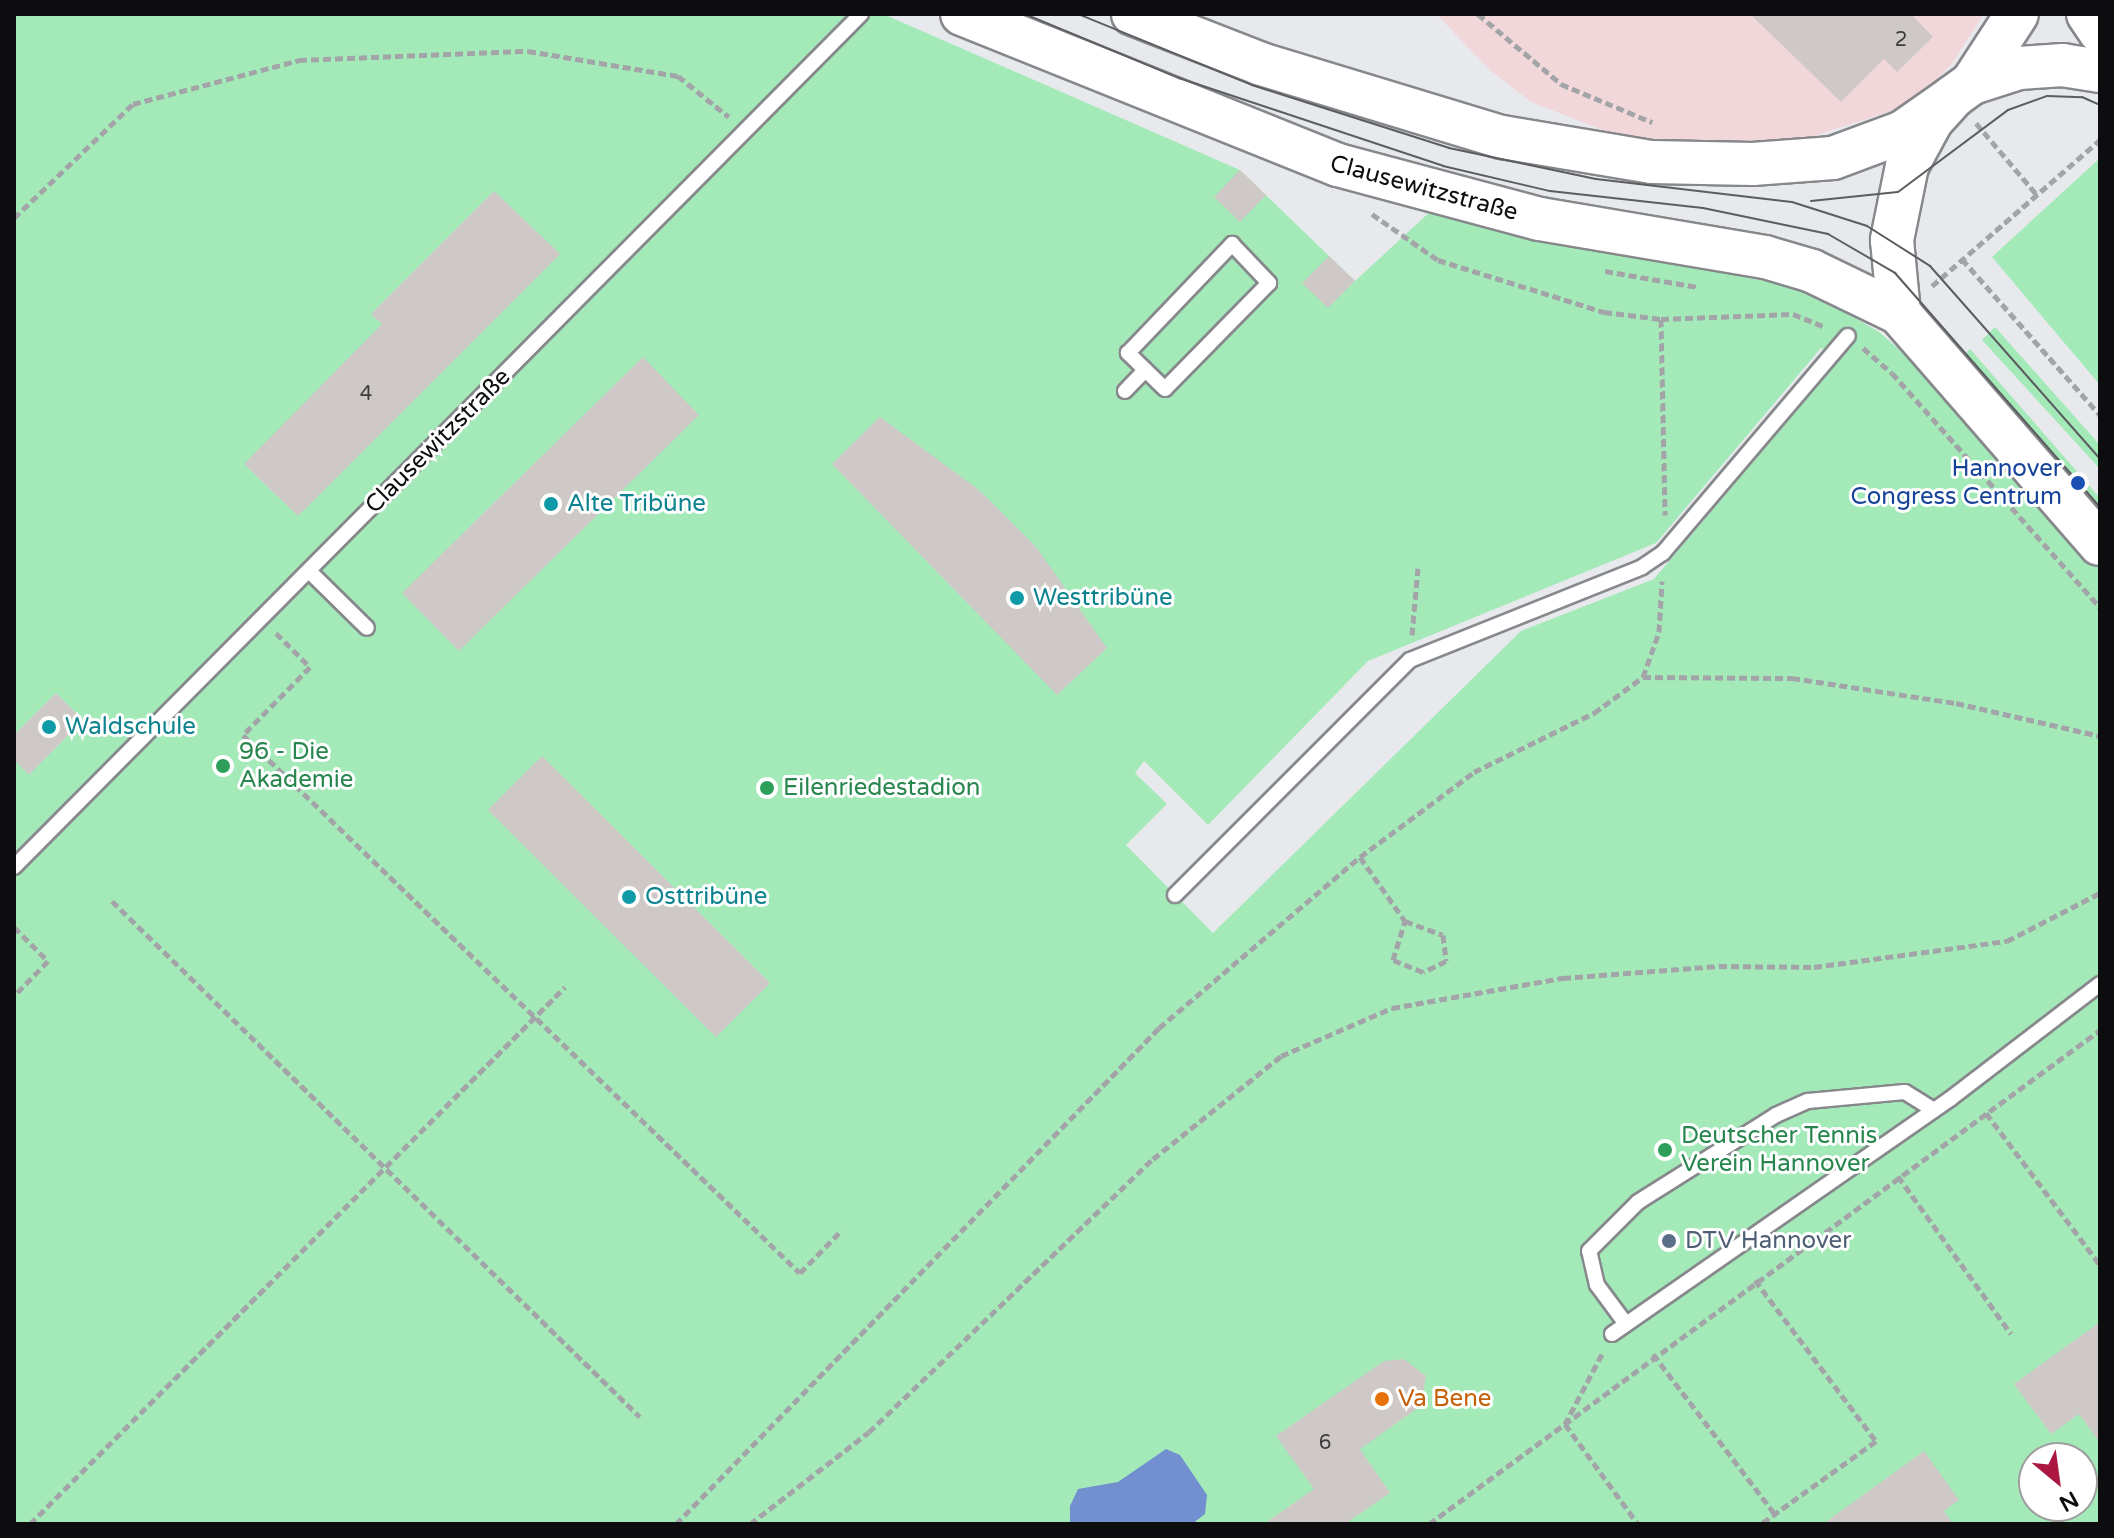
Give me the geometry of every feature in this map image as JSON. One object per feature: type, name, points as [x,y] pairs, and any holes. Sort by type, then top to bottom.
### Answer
[{"type":"street","name":"Clausewitzstraße","points":[[962,14],[1338,165],[1540,219],[1765,257],[1812,271],[1899,313]]},
{"type":"street","points":[[1133,14],[1261,64],[1502,137],[1652,162],[1753,164],[1833,158],[1903,132],[1962,90],[2041,65],[2100,71]]},
{"type":"street","points":[[2017,14],[1962,90],[1918,143],[1898,192],[1892,240],[1899,313],[2100,544]]},
{"type":"street","points":[[2088,14],[2100,32]]},
{"type":"lane","name":"Clausewitzstraße","points":[[14,867],[861,14]]},
{"type":"lane","points":[[1232,244],[1269,283],[1165,389],[1145,370],[1128,353],[1232,244]]},
{"type":"lane","points":[[1175,895],[1410,660],[1642,567],[1663,553],[1851,338]]},
{"type":"lane","points":[[1125,391],[1145,370]]},
{"type":"lane","points":[[309,571],[367,628]]},
{"type":"lane","points":[[1612,1334],[1934,1110],[2100,984]]},
{"type":"lane","points":[[1626,1324],[1597,1285],[1589,1251],[1638,1202],[1800,1103],[1905,1092],[1917,1095],[1934,1110]]},
{"type":"path","points":[[1478,14],[1561,84],[1663,124]]},
{"type":"path","points":[[14,218],[133,104],[299,60],[528,51],[678,76],[746,130]]},
{"type":"path","points":[[1962,90],[2037,195]]},
{"type":"path","points":[[2100,140],[1962,259],[2100,415]]},
{"type":"path","points":[[1364,209],[1438,260],[1604,312],[1661,319],[1793,314],[1851,338],[1892,373],[2100,607]]},
{"type":"path","points":[[676,1524],[1159,1028],[1360,857],[1474,772],[1594,713],[1643,677],[1659,632],[1667,480],[1661,319]]},
{"type":"path","points":[[1410,660],[1418,568]]},
{"type":"path","points":[[261,618],[310,667],[243,735],[800,1273],[842,1230]]},
{"type":"path","points":[[1643,677],[1792,678],[1956,703],[2100,736]]},
{"type":"path","points":[[1360,857],[1405,921],[1443,935],[1446,961],[1423,972],[1393,960],[1405,921]]},
{"type":"path","points":[[750,1524],[869,1432],[1153,1159],[1281,1056],[1392,1008],[1563,978],[1719,966],[1814,967],[2007,941],[2100,893]]},
{"type":"path","points":[[112,901],[640,1417]]},
{"type":"path","points":[[14,927],[48,961],[14,996]]},
{"type":"path","points":[[30,1524],[565,987]]},
{"type":"path","points":[[1429,1524],[1565,1424],[1653,1354],[2100,1030]]},
{"type":"path","points":[[1986,1113],[2100,1265]]},
{"type":"path","points":[[1898,1176],[2011,1334]]},
{"type":"path","points":[[1755,1280],[1876,1441],[1761,1524]]},
{"type":"path","points":[[1565,1424],[1612,1334]]},
{"type":"path","points":[[1653,1354],[1775,1514]]},
{"type":"path","points":[[1565,1424],[1638,1524]]},
{"type":"shaded area","points":[[1436,14],[1984,14],[1951,65],[1910,105],[1795,142],[1679,145],[1628,140],[1531,102],[1490,70]]},
{"type":"green space","points":[[14,14],[883,14],[1240,170],[1355,281],[1432,210],[1807,290],[1879,332],[1908,357],[2100,566],[2100,1524],[14,1524]],"holes":[[[1821,348],[1841,358],[1654,579],[1521,631],[1213,933],[1126,845],[1167,804],[1135,773],[1144,761],[1208,825],[1368,661],[1656,543]]]},
{"type":"green space","points":[[2100,158],[2100,385],[1992,257]]},
{"type":"green space","points":[[1995,327],[2100,445],[2100,469],[1982,340]]},
{"type":"green space","points":[[1970,349],[2100,498],[2100,523],[1957,362]]},
{"type":"water","points":[[1166,1449],[1180,1455],[1207,1495],[1205,1514],[1192,1524],[1070,1524],[1070,1506],[1078,1489],[1118,1482]]},
{"type":"building","points":[[1750,14],[1911,14],[1933,37],[1897,72],[1884,59],[1841,102]]},
{"type":"building","points":[[1240,170],[1266,195],[1240,222],[1214,197]]},
{"type":"building","points":[[494,191],[560,254],[298,516],[244,464],[382,324],[371,314]]},
{"type":"building","points":[[1329,256],[1355,281],[1328,308],[1302,283]]},
{"type":"building","name":"Alte Tribüne","points":[[643,357],[699,415],[459,651],[402,593]]},
{"type":"building","name":"Westtribüne","points":[[880,417],[979,490],[1037,548],[1107,648],[1057,695],[832,464]]},
{"type":"building","name":"Waldschule","points":[[56,693],[83,720],[29,775],[14,760],[14,735]]},
{"type":"building","name":"Osttribüne","points":[[542,756],[770,983],[716,1037],[488,810]]},
{"type":"building","points":[[2100,1322],[2100,1443],[2079,1414],[2051,1434],[2014,1384]]},
{"type":"building","points":[[1404,1359],[1426,1376],[1423,1394],[1415,1410],[1360,1449],[1390,1493],[1345,1524],[1264,1524],[1314,1489],[1276,1436],[1384,1361]]},
{"type":"building","points":[[1924,1451],[1959,1500],[1944,1511],[1953,1524],[1823,1524]]},
{"type":"tram line","points":[[1025,14],[1179,78],[1443,166],[1550,191],[1703,208],[1828,234],[1895,273],[2100,507]]},
{"type":"tram line","points":[[1078,14],[1252,85],[1449,148],[1596,179],[1792,202],[1867,226],[1930,266],[2100,459]]},
{"type":"tram line","points":[[1811,201],[1898,192],[2008,110],[2047,96],[2082,97],[2100,105]]},
{"type":"place","name":"Hannover Congress Centrum","points":[[2078,483]]},
{"type":"place","name":"Alte Tribüne","points":[[551,504]]},
{"type":"place","name":"Westtribüne","points":[[1017,598]]},
{"type":"place","name":"Waldschule","points":[[49,727]]},
{"type":"place","name":"96 - Die Akademie","points":[[223,766]]},
{"type":"place","name":"Eilenriedestadion","points":[[767,788]]},
{"type":"place","name":"Osttribüne","points":[[629,897]]},
{"type":"place","name":"Deutscher Tennis Verein Hannover","points":[[1665,1150]]},
{"type":"place","name":"DTV Hannover","points":[[1669,1241]]},
{"type":"place","name":"Va Bene","points":[[1382,1399]]}]
